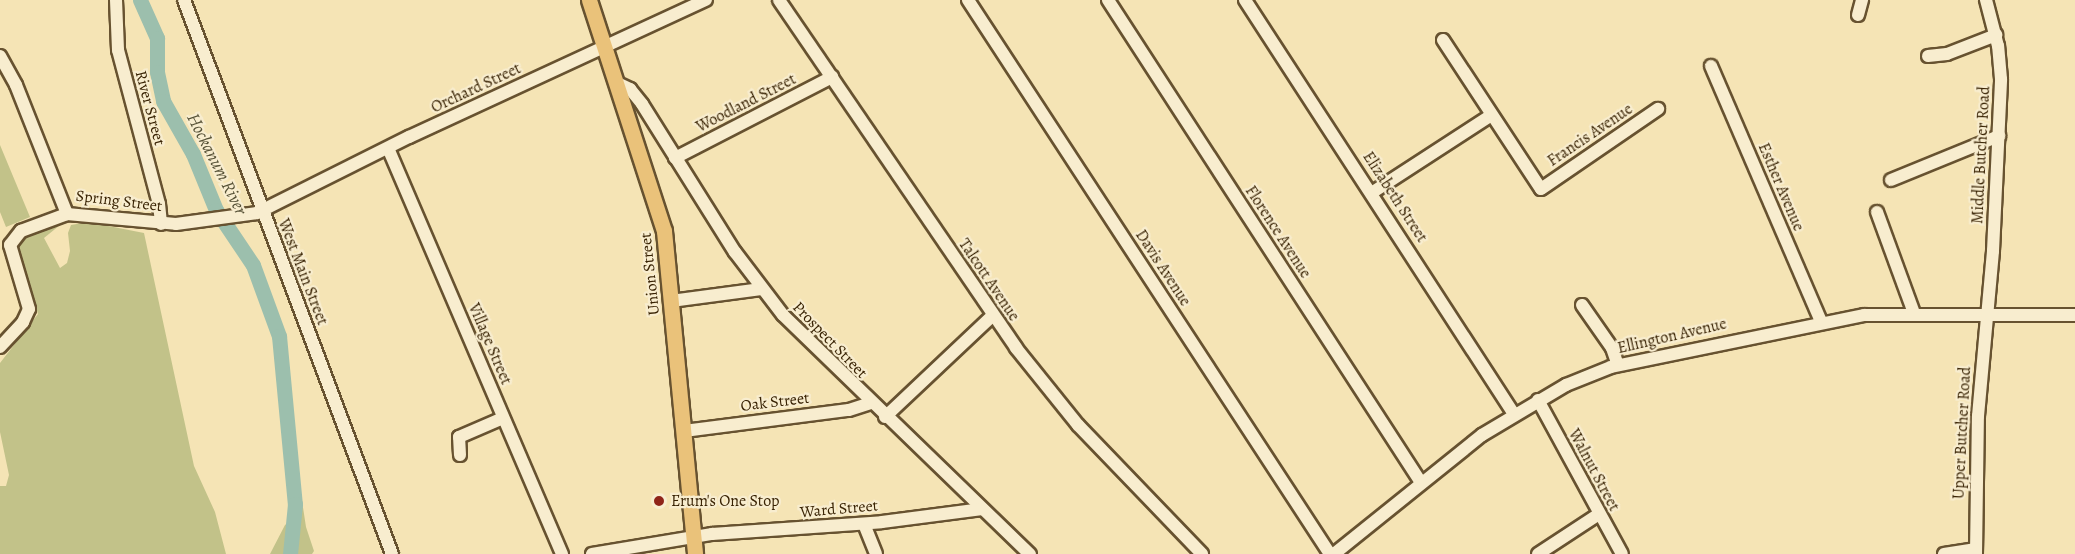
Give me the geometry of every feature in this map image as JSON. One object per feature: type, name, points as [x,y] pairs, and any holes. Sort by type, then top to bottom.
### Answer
[{"type":"main road","name":"Union Street","points":[[589,0],[663,224],[694,546]]},
{"type":"street","name":"River Street","points":[[116,0],[118,50],[159,204],[161,224]]},
{"type":"street","name":"West Main Street","points":[[184,0],[392,554]]},
{"type":"street","name":"Orchard Street","points":[[262,211],[388,148],[706,0]]},
{"type":"street","name":"Talcott Avenue","points":[[779,0],[992,316],[1078,424],[1202,554]]},
{"type":"street","name":"Davis Avenue","points":[[969,0],[1332,554]]},
{"type":"street","name":"Florence Avenue","points":[[1108,0],[1420,482]]},
{"type":"street","name":"Elizabeth Street","points":[[1245,0],[1373,192],[1514,414]]},
{"type":"street","points":[[1858,15],[1862,0]]},
{"type":"street","name":"Middle Butcher Road","points":[[1985,314],[1999,136],[2001,71],[1996,35],[1986,0]]},
{"type":"street","points":[[1928,56],[1947,54],[1996,35]]},
{"type":"street","points":[[1373,192],[1490,116],[1443,40]]},
{"type":"street","name":"Spring Street","points":[[0,56],[16,85],[67,214],[161,224],[236,218],[262,211]]},
{"type":"street","name":"Esther Avenue","points":[[1711,66],[1821,321]]},
{"type":"street","name":"Woodland Street","points":[[675,158],[832,78]]},
{"type":"street","name":"Prospect Street","points":[[615,82],[633,92],[761,289],[870,403],[1030,554]]},
{"type":"street","name":"Francis Avenue","points":[[1490,116],[1540,189],[1658,109]]},
{"type":"street","points":[[625,111],[647,115]]},
{"type":"street","points":[[1891,180],[1999,136]]},
{"type":"street","name":"Village Street","points":[[388,148],[562,554]]},
{"type":"street","points":[[1877,212],[1914,313]]},
{"type":"street","points":[[0,347],[23,322],[28,309],[12,240],[21,231],[67,214]]},
{"type":"street","points":[[671,301],[761,289]]},
{"type":"street","points":[[1582,305],[1612,348],[1618,365]]},
{"type":"street","name":"Ellington Avenue","points":[[1332,554],[1420,482],[1514,414],[1583,377],[1618,365],[1821,321],[1914,313],[2075,315]]},
{"type":"street","name":"Upper Butcher Road","points":[[1975,551],[1978,416],[1985,314]]},
{"type":"street","points":[[885,417],[992,316]]},
{"type":"street","name":"Walnut Street","points":[[1538,400],[1622,554]]},
{"type":"street","name":"Oak Street","points":[[684,430],[849,410],[870,403]]},
{"type":"street","points":[[460,456],[459,437],[503,418]]},
{"type":"street","name":"Ward Street","points":[[591,554],[694,546],[982,509]]},
{"type":"street","points":[[1538,554],[1599,514]]},
{"type":"street","points":[[864,524],[876,554]]},
{"type":"street","points":[[1944,554],[1975,551]]},
{"type":"green space","points":[[0,145],[30,217],[6,227],[0,212]]},
{"type":"green space","points":[[88,222],[144,233],[194,466],[215,512],[226,554],[0,554],[0,486],[6,486],[9,475],[0,432],[0,363],[38,314],[17,244],[19,240],[60,225],[44,238],[60,268],[67,263],[70,251],[68,233],[71,225]]},
{"type":"green space","points":[[295,455],[306,527],[314,551],[312,554],[270,554],[285,525],[298,515],[293,464]]},
{"type":"waterway","name":"Hockanum River","points":[[140,0],[157,38],[157,72],[163,101],[193,154],[216,210],[253,265],[279,336],[295,504],[290,554]]},
{"type":"place","name":"Erum's One Stop","points":[[659,501]]}]
